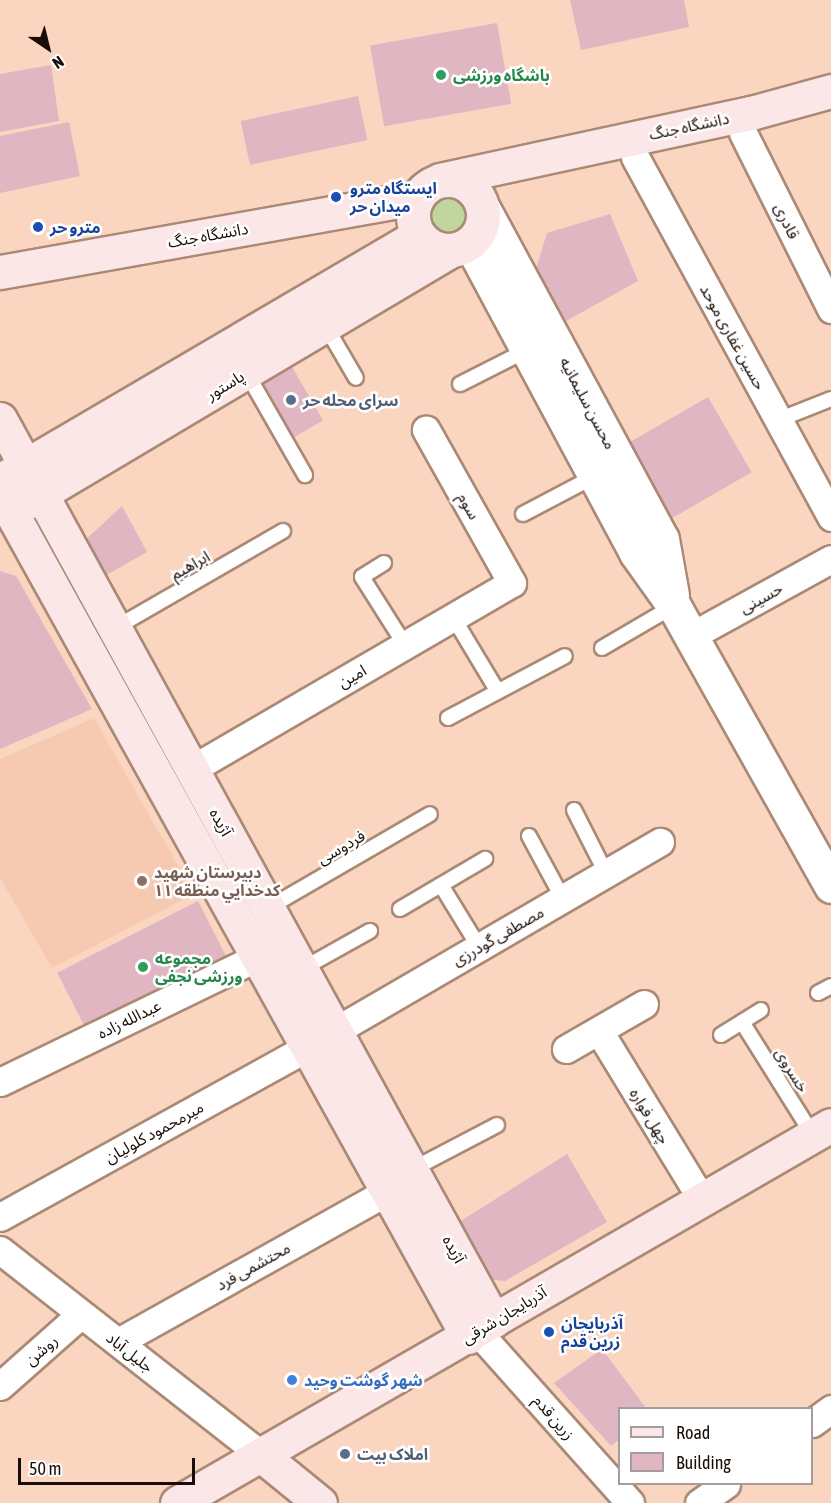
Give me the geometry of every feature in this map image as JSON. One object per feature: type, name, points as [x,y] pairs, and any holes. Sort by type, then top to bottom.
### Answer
[{"type":"main road","name":"دانشگاه جنگ","points":[[0,272],[370,206],[423,211],[831,91]]},
{"type":"main road","name":"دانشگاه جنگ","points":[[479,199],[831,110]]},
{"type":"main road","points":[[458,181],[479,199],[482,227],[460,247],[432,247],[423,211],[458,181]]},
{"type":"main road","name":"پاستور","points":[[13,472],[423,211]]},
{"type":"main road","name":"پاستور","points":[[4,507],[42,494],[460,247]]},
{"type":"main road","name":"آژیده","points":[[0,419],[13,472],[42,494],[302,969],[322,1039]]},
{"type":"main road","name":"آژیده","points":[[4,507],[258,957],[322,1039],[480,1329]]},
{"type":"main road","name":"آذربایجان شرقی","points":[[177,1503],[822,1130]]},
{"type":"main road","points":[[261,1455],[320,1503]]},
{"type":"street","name":"قادری","points":[[743,133],[831,309]]},
{"type":"street","name":"حسین غفاری موحد","points":[[635,158],[778,420],[823,483],[831,517]]},
{"type":"street","name":"محسن سلیمانیه","points":[[479,199],[662,539],[674,606]]},
{"type":"street","name":"محسن سلیمانیه","points":[[460,247],[527,350],[636,553],[674,606],[831,886]]},
{"type":"street","name":"سوم","points":[[426,430],[512,583]]},
{"type":"street","name":"حسینی","points":[[691,636],[831,559]]},
{"type":"street","name":"امین","points":[[192,769],[512,583]]},
{"type":"street","name":"مصطفی گودرزی","points":[[322,1039],[660,842]]},
{"type":"street","name":"عبدالله زاده","points":[[0,1082],[258,957]]},
{"type":"street","points":[[566,1050],[644,1004]]},
{"type":"street","name":"چهل فواره","points":[[599,1031],[702,1200]]},
{"type":"street","name":"میرمحمود کلولیان","points":[[0,1217],[322,1039]]},
{"type":"street","name":"محتشمی فرد","points":[[118,1342],[400,1180]]},
{"type":"street","name":"جلیل آباد","points":[[0,1250],[261,1455]]},
{"type":"street","name":"روشن","points":[[0,1386],[81,1314]]},
{"type":"street","name":"زرین قدم","points":[[480,1329],[630,1503]]},
{"type":"street","points":[[813,1422],[831,1409]]},
{"type":"street","points":[[699,1503],[725,1485]]},
{"type":"lane","points":[[325,325],[356,378]]},
{"type":"lane","points":[[460,384],[527,350]]},
{"type":"lane","points":[[246,372],[305,475]]},
{"type":"lane","points":[[778,420],[831,399]]},
{"type":"lane","points":[[523,514],[595,476]]},
{"type":"lane","name":"ابراهیم","points":[[115,628],[283,531]]},
{"type":"lane","points":[[384,563],[362,577],[405,645]]},
{"type":"lane","points":[[602,648],[674,606]]},
{"type":"lane","points":[[453,617],[498,692]]},
{"type":"lane","points":[[448,718],[566,656]]},
{"type":"lane","points":[[573,810],[606,873]]},
{"type":"lane","name":"فردوسی","points":[[268,908],[430,814]]},
{"type":"lane","points":[[529,836],[563,899]]},
{"type":"lane","points":[[400,909],[485,859]]},
{"type":"lane","points":[[441,885],[478,947]]},
{"type":"lane","points":[[302,969],[370,931]]},
{"type":"lane","points":[[819,993],[831,986]]},
{"type":"lane","points":[[721,1035],[761,1010]]},
{"type":"lane","name":"خسروی","points":[[742,1022],[822,1130]]},
{"type":"lane","points":[[400,1180],[497,1125]]},
{"type":"shaded area","points":[[94,718],[194,894],[52,968],[0,878],[0,759]]},
{"type":"green space","points":[[448,197],[461,202],[466,215],[461,228],[448,233],[435,228],[430,215],[435,202]]},
{"type":"building","points":[[570,0],[684,0],[689,27],[581,50]]},
{"type":"building","name":"باشگاه ورزشی","points":[[497,23],[511,104],[384,126],[370,45]]},
{"type":"building","points":[[51,65],[59,121],[0,132],[0,74]]},
{"type":"building","points":[[358,96],[367,140],[250,165],[241,121]]},
{"type":"building","points":[[69,122],[80,176],[0,193],[0,136]]},
{"type":"building","points":[[610,214],[638,281],[566,321],[535,272],[547,233]]},
{"type":"building","name":"سرای محله حر","points":[[288,360],[323,421],[293,438],[258,378]]},
{"type":"building","points":[[708,397],[752,472],[671,519],[627,443]]},
{"type":"building","points":[[122,506],[147,552],[103,577],[83,542]]},
{"type":"building","points":[[0,571],[16,576],[92,709],[0,749]]},
{"type":"building","name":"مجموعه ورزشی نجفی","points":[[198,901],[228,961],[88,1032],[57,973]]},
{"type":"building","points":[[567,1154],[607,1222],[505,1281],[487,1279],[456,1224]]},
{"type":"building","points":[[602,1349],[645,1407],[618,1407],[618,1441],[611,1446],[554,1383]]},
{"type":"place","name":"باشگاه ورزشی","points":[[441,75]]},
{"type":"place","name":"ایستگاه مترو میدان حر","points":[[336,197]]},
{"type":"place","name":"مترو حر","points":[[38,227]]},
{"type":"place","name":"سرای محله حر","points":[[291,400]]},
{"type":"place","name":"دبيرستان شهيد كدخدايي منطقه ١١","points":[[142,881]]},
{"type":"place","name":"مجموعه ورزشی نجفی","points":[[143,967]]},
{"type":"place","name":"آذربایجان زرین قدم","points":[[549,1332]]},
{"type":"place","name":"شهر گوشت وحید","points":[[292,1380]]},
{"type":"place","name":"املاک بیت","points":[[345,1454]]}]
